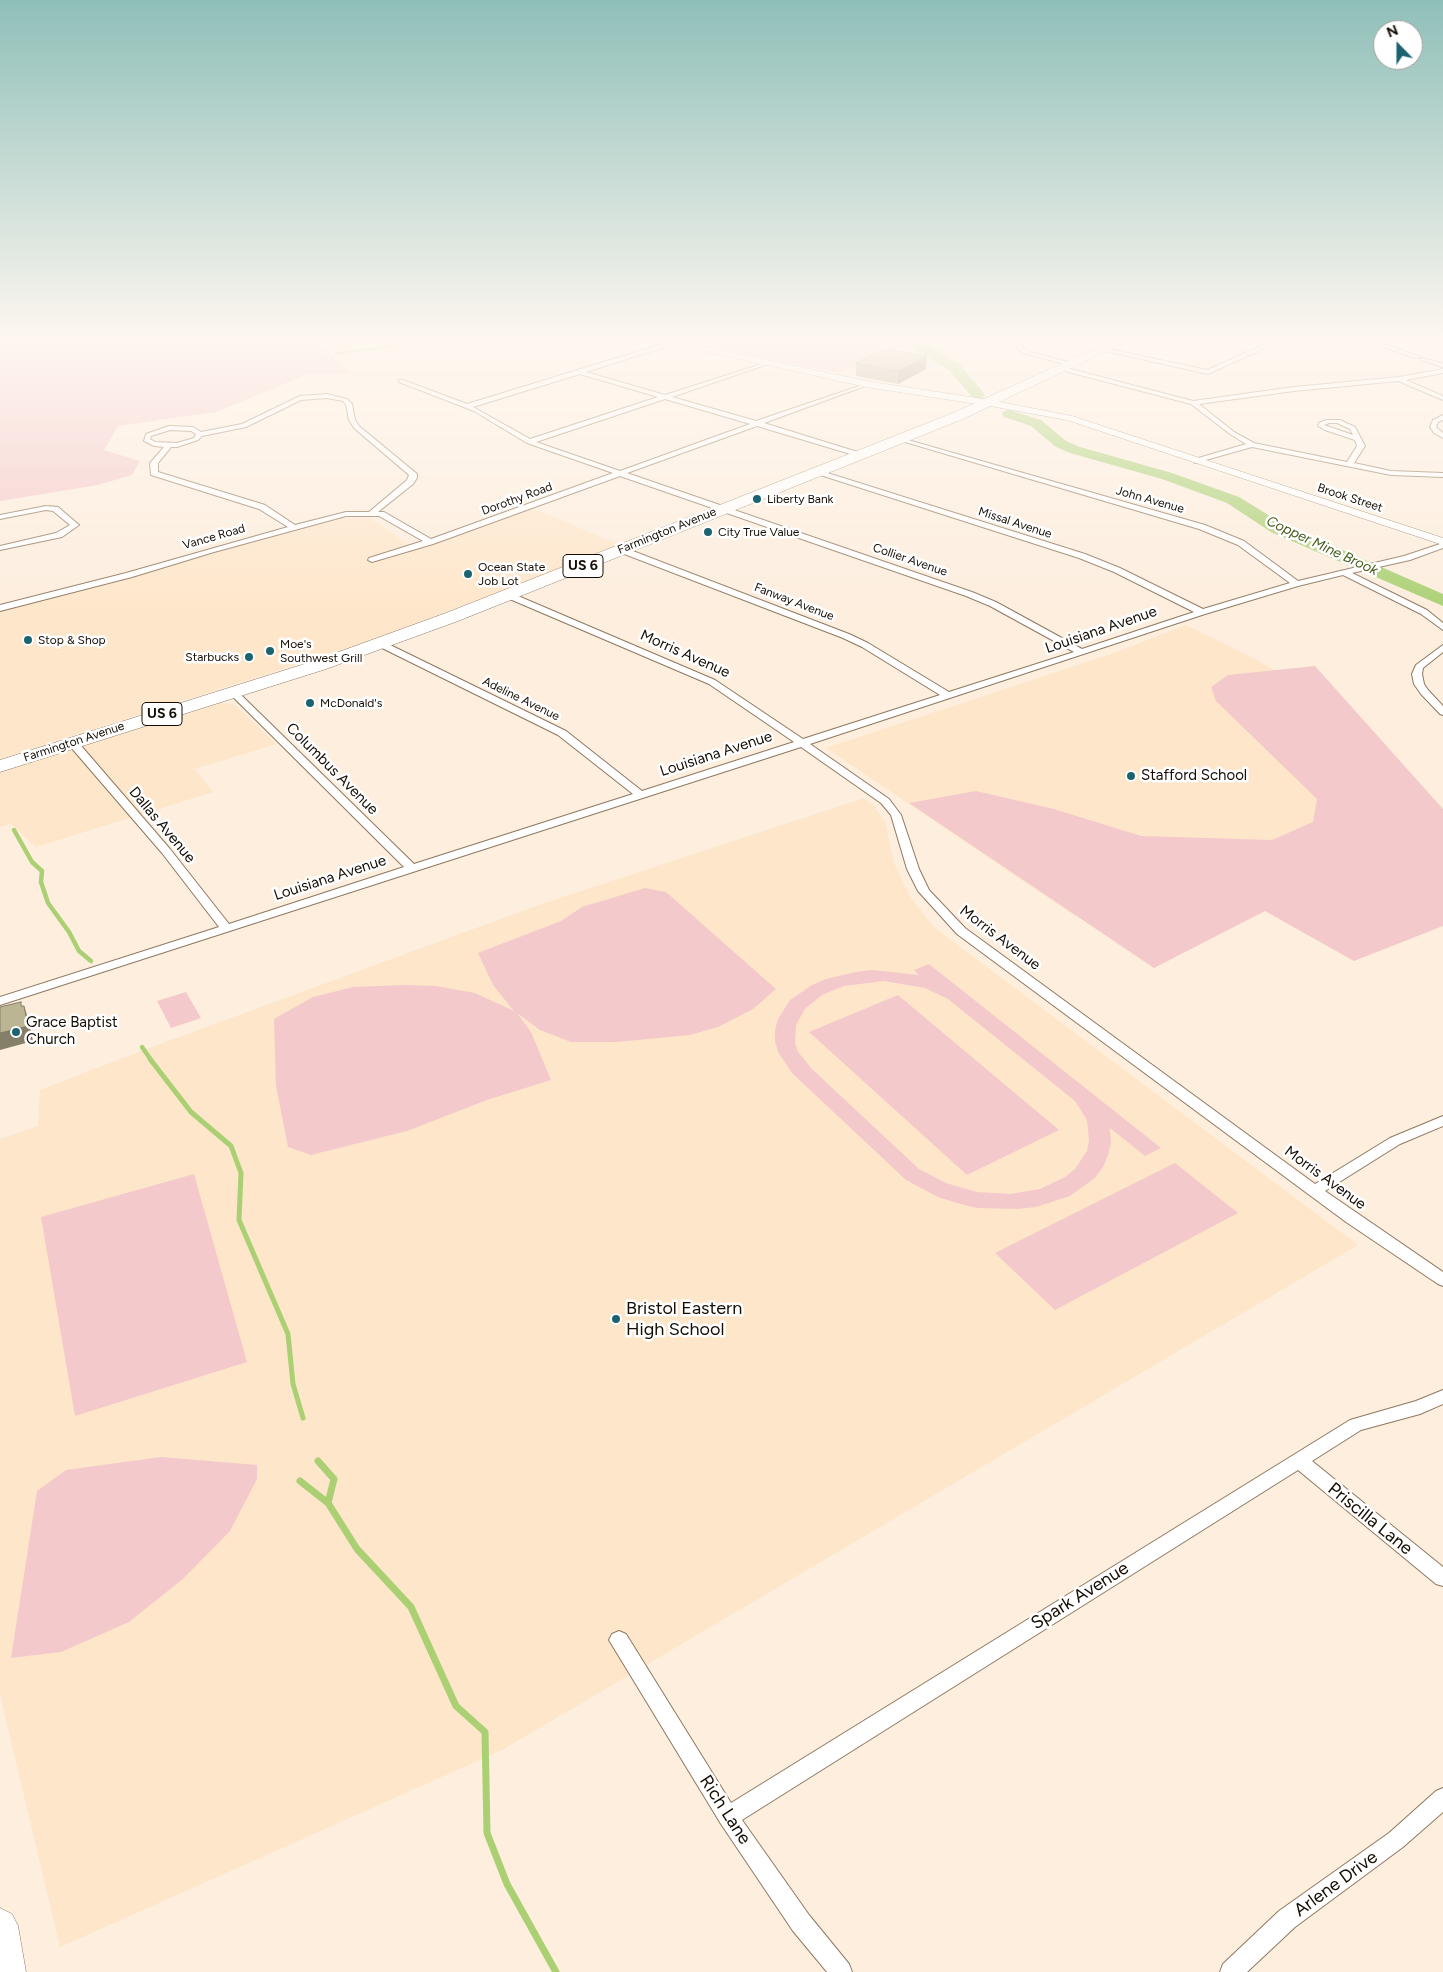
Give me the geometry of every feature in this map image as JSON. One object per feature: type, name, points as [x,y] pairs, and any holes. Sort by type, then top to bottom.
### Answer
[{"type":"highway","name":"Farmington Avenue","points":[[0,766],[320,665],[379,644],[508,595],[919,431]]},
{"type":"main road","points":[[0,1926],[8,1972]]},
{"type":"street","points":[[159,431],[153,432],[146,438],[149,442],[168,445],[191,441],[200,434],[216,431]]},
{"type":"street","points":[[195,431],[200,434]]},
{"type":"street","points":[[359,431],[363,436],[408,468],[414,478],[372,513]]},
{"type":"street","name":"Collier Avenue","points":[[510,431],[529,442],[968,594],[993,604],[1081,652]]},
{"type":"street","points":[[529,442],[561,431]]},
{"type":"street","name":"Dorothy Road","points":[[372,560],[430,542],[736,431]]},
{"type":"street","points":[[784,431],[860,454]]},
{"type":"street","name":"Brook Street","points":[[1108,431],[1443,544]]},
{"type":"street","points":[[1229,431],[1252,445],[1349,465],[1411,475],[1443,475]]},
{"type":"street","name":"John Avenue","points":[[899,439],[1202,527],[1241,543],[1296,584]]},
{"type":"street","points":[[1349,465],[1361,446],[1358,439]]},
{"type":"street","points":[[168,445],[154,463],[154,473],[262,507],[293,527]]},
{"type":"street","points":[[1198,461],[1252,445]]},
{"type":"street","name":"Missal Avenue","points":[[815,472],[1082,556],[1117,570],[1202,612]]},
{"type":"street","points":[[0,517],[46,508],[55,509],[75,525],[58,535],[0,548]]},
{"type":"street","name":"Vance Road","points":[[0,608],[129,575],[293,527],[346,514],[372,513],[387,517],[430,542]]},
{"type":"street","name":"Louisiana Avenue","points":[[0,1001],[948,696],[1202,612],[1296,584],[1374,566],[1443,544]]},
{"type":"street","name":"Fanway Avenue","points":[[622,550],[865,644],[948,696]]},
{"type":"street","points":[[1345,573],[1424,612],[1443,627]]},
{"type":"street","name":"Morris Avenue","points":[[508,595],[712,682],[728,691],[885,801],[896,815],[913,869],[924,891],[944,915],[961,931],[1314,1191],[1443,1280]]},
{"type":"street","name":"Adeline Avenue","points":[[379,644],[562,733],[640,794]]},
{"type":"street","points":[[1443,648],[1420,667],[1417,674],[1418,684],[1443,712]]},
{"type":"street","name":"Columbus Avenue","points":[[233,692],[411,868]]},
{"type":"street","name":"Dallas Avenue","points":[[73,743],[166,851],[226,928]]},
{"type":"street","points":[[1314,1191],[1395,1141],[1443,1121]]},
{"type":"street","name":"Spark Avenue","points":[[728,1817],[1356,1425],[1420,1407],[1443,1397]]},
{"type":"street","name":"Priscilla Lane","points":[[1298,1460],[1443,1578]]},
{"type":"street","name":"Rich Lane","points":[[619,1640],[728,1817],[801,1924],[841,1972]]},
{"type":"street","name":"Arlene Drive","points":[[1231,1972],[1287,1919],[1396,1840],[1443,1798]]},
{"type":"shaded area","points":[[0,431],[115,431],[104,450],[140,461],[132,475],[98,485],[0,501]]},
{"type":"shaded area","points":[[532,508],[621,545],[364,643],[0,759],[0,610],[345,518],[370,518],[417,550]]},
{"type":"shaded area","name":"Stafford School","points":[[1186,625],[1255,659],[1330,702],[1354,961],[1184,865],[1075,916],[826,748],[1114,653]]},
{"type":"shaded area","points":[[1315,666],[1443,809],[1443,926],[1354,961],[1265,911],[1154,968],[909,803],[976,791],[1054,809],[1141,836],[1272,840],[1313,822],[1317,799],[1216,701],[1211,687],[1228,675]]},
{"type":"shaded area","points":[[221,703],[234,704],[276,744],[195,769],[213,792],[36,847],[11,824],[0,827],[0,772]]},
{"type":"shaded area","name":"Bristol Eastern High School","points":[[864,798],[874,806],[885,822],[894,863],[911,898],[935,928],[1358,1245],[502,1750],[60,1947],[0,1695],[0,1139],[38,1126],[40,1090],[536,906]]},
{"type":"shaded area","points":[[645,888],[666,892],[776,989],[753,1009],[718,1027],[690,1035],[617,1042],[571,1042],[540,1030],[517,1013],[531,1032],[551,1080],[487,1100],[407,1131],[311,1155],[288,1147],[276,1086],[274,1019],[313,997],[353,987],[405,985],[436,986],[475,993],[514,1011],[493,985],[478,953],[561,921],[582,907]]},
{"type":"shaded area","points":[[929,964],[1161,1148],[1145,1156],[1110,1128],[1111,1143],[1108,1155],[1103,1167],[1095,1178],[1070,1196],[1036,1207],[1017,1209],[977,1208],[938,1197],[906,1180],[792,1073],[778,1052],[775,1030],[778,1019],[790,1000],[812,985],[826,979],[872,970],[919,975],[914,970]],"holes":[[[884,981],[925,988],[948,999],[1075,1101],[1087,1120],[1089,1141],[1087,1151],[1075,1169],[1065,1177],[1040,1189],[1010,1194],[977,1192],[946,1183],[919,1169],[812,1069],[798,1052],[795,1043],[796,1025],[805,1009],[822,995],[844,986]]]},
{"type":"shaded area","points":[[186,992],[201,1018],[171,1028],[157,1001]]},
{"type":"shaded area","points":[[898,995],[1059,1130],[967,1175],[809,1032]]},
{"type":"shaded area","points":[[1175,1163],[1238,1213],[1055,1310],[995,1253]]},
{"type":"shaded area","points":[[194,1174],[247,1362],[75,1416],[41,1217]]},
{"type":"shaded area","points":[[161,1457],[257,1465],[257,1479],[230,1531],[184,1578],[129,1622],[61,1652],[11,1658],[37,1491],[66,1470]]},
{"type":"building","points":[[21,1002],[21,1006],[24,1006],[28,1026],[0,1033],[0,1007]]},
{"type":"waterway","name":"Copper Mine Brook","points":[[1046,431],[1061,444],[1075,450],[1167,476],[1233,500],[1277,528],[1443,601]]},
{"type":"waterway","points":[[14,830],[32,862],[42,871],[41,882],[48,903],[69,932],[79,951],[91,961]]},
{"type":"waterway","points":[[142,1047],[151,1060]]},
{"type":"waterway","points":[[150,1059],[191,1112],[231,1146],[241,1173],[239,1220],[288,1334],[293,1384],[303,1418]]},
{"type":"waterway","points":[[318,1461],[334,1479],[328,1503]]},
{"type":"waterway","points":[[300,1481],[328,1503]]},
{"type":"waterway","points":[[328,1503],[357,1549],[411,1607],[456,1706],[485,1732],[487,1833],[507,1884],[556,1972]]},
{"type":"place","name":"Liberty Bank","points":[[757,499]]},
{"type":"place","name":"City True Value","points":[[708,532]]},
{"type":"place","name":"Ocean State Job Lot","points":[[468,574]]},
{"type":"place","name":"Stop & Shop","points":[[28,640]]},
{"type":"place","name":"Moe's Southwest Grill","points":[[270,651]]},
{"type":"place","name":"Starbucks","points":[[249,657]]},
{"type":"place","name":"McDonald's","points":[[310,703]]},
{"type":"place","name":"Stafford School","points":[[1131,776]]},
{"type":"place","name":"Grace Baptist Church","points":[[16,1032]]},
{"type":"place","name":"Bristol Eastern High School","points":[[616,1319]]}]
